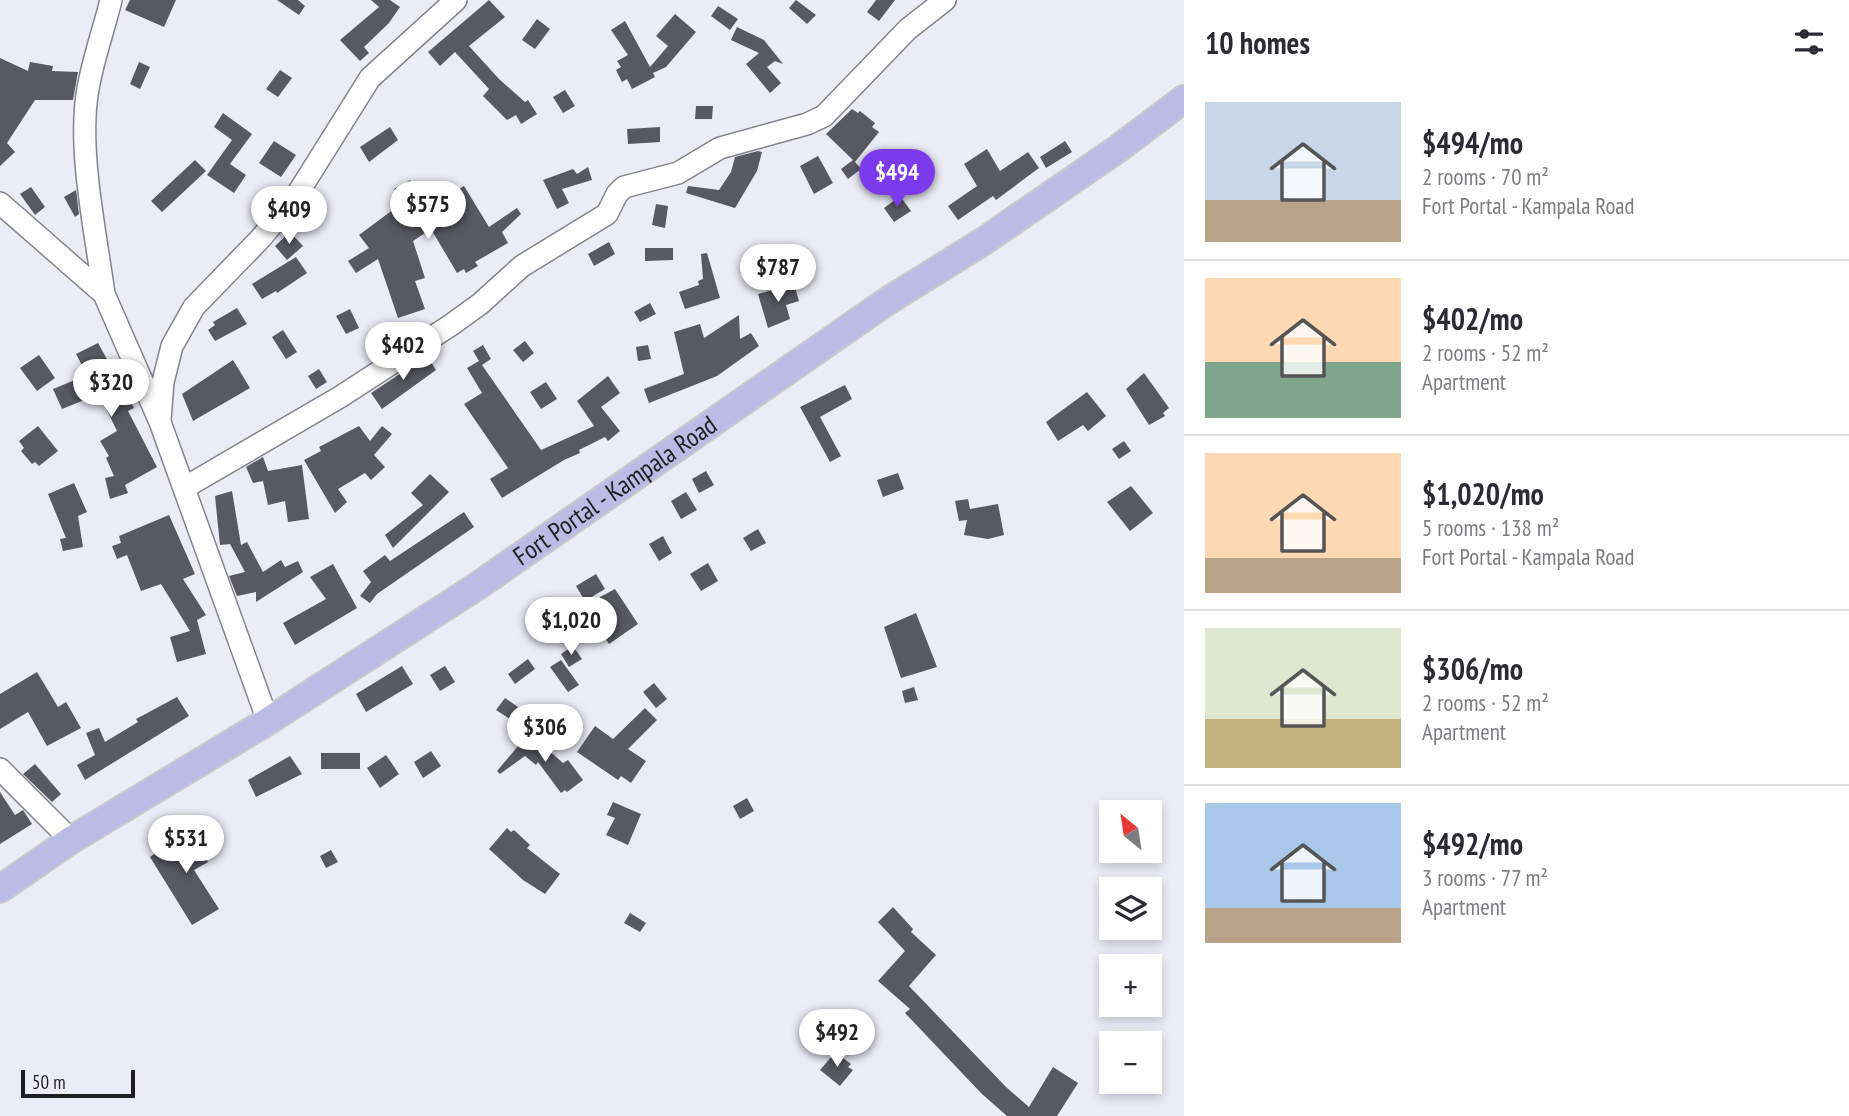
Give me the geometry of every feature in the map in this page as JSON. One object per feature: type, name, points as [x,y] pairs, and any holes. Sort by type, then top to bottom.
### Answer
[{"type":"main road","name":"Fort Portal - Kampala Road","points":[[0,889],[71,840],[268,721],[475,587],[886,302],[984,241],[1119,148],[1184,99]]},
{"type":"street","points":[[111,0],[87,90],[86,114],[87,160],[104,294],[160,422],[268,721]]},
{"type":"street","points":[[160,422],[163,382],[172,346],[194,307],[261,238],[298,193],[370,78],[456,0]]},
{"type":"street","points":[[184,488],[328,404],[451,325],[480,304],[522,265],[607,214],[617,194],[624,187],[678,173],[720,148],[807,124],[824,116],[908,29],[945,0]]},
{"type":"street","points":[[0,203],[104,294]]},
{"type":"street","points":[[0,769],[71,840]]},
{"type":"building","points":[[130,0],[176,0],[164,27],[125,10]]},
{"type":"building","points":[[277,0],[298,0],[305,6],[299,15]]},
{"type":"building","points":[[371,0],[390,0],[400,7],[389,23],[364,47],[369,53],[360,61],[340,40],[379,7]]},
{"type":"building","points":[[489,0],[505,17],[469,46],[499,79],[525,102],[528,100],[537,114],[521,124],[516,115],[507,120],[483,96],[489,89],[455,52],[440,66],[428,52]]},
{"type":"building","points":[[796,0],[816,15],[807,24],[789,8]]},
{"type":"building","points":[[876,0],[895,0],[879,21],[867,12]]},
{"type":"building","points":[[718,6],[738,19],[730,30],[711,16]]},
{"type":"building","points":[[675,14],[696,32],[666,67],[653,73],[655,77],[632,89],[627,79],[622,82],[616,70],[621,67],[617,61],[628,55],[611,30],[625,21],[650,67],[668,46],[656,36]]},
{"type":"building","points":[[537,19],[550,29],[535,49],[522,40]]},
{"type":"building","points":[[737,27],[764,40],[783,64],[775,61],[767,67],[781,83],[770,93],[746,64],[759,53],[731,40]]},
{"type":"building","points":[[0,58],[28,71],[30,62],[53,66],[52,71],[78,72],[73,100],[35,100],[7,143],[15,152],[0,166]]},
{"type":"building","points":[[139,62],[150,67],[140,89],[130,84]]},
{"type":"building","points":[[280,70],[292,78],[278,97],[266,89]]},
{"type":"building","points":[[565,90],[575,106],[563,113],[553,97]]},
{"type":"building","points":[[696,106],[713,106],[712,119],[695,119]]},
{"type":"building","points":[[852,109],[858,113],[860,111],[875,123],[872,127],[879,132],[855,162],[861,169],[848,179],[841,169],[853,160],[826,134]]},
{"type":"building","points":[[223,113],[252,134],[230,164],[246,175],[234,193],[207,175],[232,140],[214,127]]},
{"type":"building","points":[[390,127],[398,140],[369,162],[360,147]]},
{"type":"building","points":[[660,127],[660,142],[628,144],[627,129]]},
{"type":"building","points":[[274,141],[296,155],[281,177],[259,163]]},
{"type":"building","points":[[1065,141],[1072,152],[1046,168],[1040,157]]},
{"type":"building","points":[[987,149],[1000,171],[1028,152],[1039,168],[996,200],[993,196],[958,220],[948,206],[977,186],[964,164]]},
{"type":"building","points":[[762,152],[757,171],[735,208],[686,193],[688,186],[719,190],[731,172],[735,157]]},
{"type":"building","points":[[818,156],[833,183],[814,194],[800,166]]},
{"type":"building","points":[[195,160],[206,171],[162,212],[151,201]]},
{"type":"building","points":[[588,167],[592,180],[562,189],[569,203],[557,209],[543,180],[573,169],[577,174]]},
{"type":"building","points":[[410,180],[427,209],[464,186],[489,227],[517,208],[521,214],[502,232],[508,243],[475,262],[478,266],[466,273],[464,269],[457,273],[431,229],[413,241],[425,278],[415,281],[425,309],[398,318],[378,259],[356,273],[348,261],[369,248],[359,235],[402,203],[394,189]]},
{"type":"building","points":[[31,187],[45,207],[35,215],[20,194]]},
{"type":"building","points":[[76,190],[79,214],[75,217],[64,197]]},
{"type":"building","points":[[900,196],[911,211],[894,222],[884,208]]},
{"type":"building","points":[[656,204],[668,206],[665,228],[652,225]]},
{"type":"building","points":[[290,232],[303,246],[287,260],[275,246]]},
{"type":"building","points":[[609,242],[615,254],[594,266],[588,254]]},
{"type":"building","points":[[790,247],[795,272],[782,274],[777,249]]},
{"type":"building","points":[[645,248],[673,248],[673,260],[645,261]]},
{"type":"building","points":[[707,253],[720,298],[685,309],[679,292],[699,285],[698,281],[703,279],[701,254]]},
{"type":"building","points":[[296,257],[307,273],[277,293],[276,291],[262,299],[252,284]]},
{"type":"building","points":[[794,284],[799,301],[786,305],[790,319],[768,328],[758,294]]},
{"type":"building","points":[[650,303],[656,314],[640,322],[634,312]]},
{"type":"building","points":[[237,308],[247,324],[215,341],[208,330],[215,325],[213,322]]},
{"type":"building","points":[[350,309],[359,328],[346,334],[336,316]]},
{"type":"building","points":[[739,315],[740,339],[751,333],[759,346],[717,376],[649,403],[644,389],[684,374],[674,332],[700,324],[704,338]]},
{"type":"building","points":[[283,330],[297,352],[286,359],[272,337]]},
{"type":"building","points":[[525,341],[534,353],[523,362],[513,350]]},
{"type":"building","points":[[98,343],[134,408],[128,411],[157,467],[125,485],[128,493],[110,499],[105,478],[114,476],[106,458],[109,456],[100,441],[117,431],[99,394],[62,409],[53,389],[87,375],[76,354]]},
{"type":"building","points":[[483,345],[491,359],[482,365],[541,450],[594,426],[577,401],[608,376],[620,393],[601,407],[620,431],[608,441],[605,437],[579,450],[580,453],[502,498],[490,479],[508,468],[464,404],[482,393],[467,368],[479,361],[473,351]]},
{"type":"building","points":[[648,345],[651,359],[638,361],[636,347]]},
{"type":"building","points":[[39,355],[55,378],[37,391],[20,368]]},
{"type":"building","points":[[427,356],[436,370],[382,409],[371,393]]},
{"type":"building","points":[[233,360],[250,388],[193,421],[182,394]]},
{"type":"building","points":[[319,369],[327,382],[316,389],[308,376]]},
{"type":"building","points":[[1144,373],[1169,408],[1163,413],[1165,416],[1149,425],[1126,389]]},
{"type":"building","points":[[546,382],[557,399],[541,409],[530,392]]},
{"type":"building","points":[[845,385],[852,399],[820,417],[841,456],[830,462],[800,407]]},
{"type":"building","points":[[1087,392],[1106,416],[1088,431],[1083,425],[1058,441],[1046,422]]},
{"type":"building","points":[[38,426],[58,451],[39,466],[35,462],[32,464],[21,451],[24,448],[19,441]]},
{"type":"building","points":[[359,426],[370,441],[382,426],[392,434],[374,455],[385,467],[371,480],[365,473],[338,489],[347,502],[335,513],[304,460],[321,451],[319,447]]},
{"type":"building","points":[[1124,441],[1131,451],[1119,459],[1112,449]]},
{"type":"building","points":[[263,457],[268,471],[302,465],[309,519],[288,522],[285,501],[268,505],[263,481],[253,483],[246,467]]},
{"type":"building","points":[[706,471],[714,485],[699,493],[692,479]]},
{"type":"building","points":[[898,473],[904,489],[883,497],[877,480]]},
{"type":"building","points":[[430,474],[449,492],[393,548],[385,535],[423,505],[411,493]]},
{"type":"building","points":[[74,483],[87,512],[78,516],[83,547],[63,551],[60,539],[66,538],[48,494]]},
{"type":"building","points":[[1131,486],[1153,513],[1130,531],[1107,502]]},
{"type":"building","points":[[232,491],[241,545],[247,542],[263,572],[281,560],[285,567],[298,561],[303,572],[256,602],[256,592],[237,596],[229,576],[245,572],[230,544],[220,545],[215,496]]},
{"type":"building","points":[[686,492],[697,510],[681,519],[671,501]]},
{"type":"building","points":[[968,499],[970,509],[998,504],[1004,535],[988,539],[964,535],[967,520],[959,521],[955,501]]},
{"type":"building","points":[[464,512],[474,527],[377,594],[370,603],[360,596],[371,582],[363,571],[385,555],[390,561]]},
{"type":"building","points":[[169,515],[195,574],[183,579],[206,615],[197,620],[206,654],[177,662],[170,637],[190,631],[161,584],[141,591],[127,555],[117,559],[112,546],[121,543],[119,536]]},
{"type":"building","points":[[758,529],[766,543],[751,551],[743,538]]},
{"type":"building","points":[[663,536],[672,553],[659,561],[649,544]]},
{"type":"building","points":[[708,563],[718,581],[701,591],[690,574]]},
{"type":"building","points":[[333,564],[357,608],[295,645],[283,623],[326,599],[310,577]]},
{"type":"building","points":[[596,574],[605,589],[585,601],[576,586]]},
{"type":"building","points":[[615,589],[638,624],[609,644],[598,628],[611,619],[600,597]]},
{"type":"building","points":[[916,613],[937,667],[901,678],[884,627]]},
{"type":"building","points":[[573,646],[582,659],[569,667],[561,654]]},
{"type":"building","points":[[528,659],[535,669],[515,684],[508,674]]},
{"type":"building","points":[[561,660],[579,685],[568,692],[550,667]]},
{"type":"building","points":[[402,666],[413,684],[366,712],[356,694]]},
{"type":"building","points":[[445,666],[455,682],[440,691],[430,675]]},
{"type":"building","points":[[37,672],[58,707],[66,702],[81,728],[47,746],[28,712],[0,729],[0,694]]},
{"type":"building","points":[[654,683],[667,699],[656,708],[643,692]]},
{"type":"building","points":[[914,687],[918,700],[905,703],[902,691]]},
{"type":"building","points":[[177,697],[189,716],[85,780],[77,765],[95,755],[86,733],[99,728],[105,742],[138,722],[136,719]]},
{"type":"building","points":[[505,698],[521,709],[513,721],[496,710]]},
{"type":"building","points":[[645,708],[657,720],[628,749],[646,761],[631,783],[621,776],[618,780],[577,752],[595,726],[613,739]]},
{"type":"building","points":[[529,733],[563,763],[568,760],[583,780],[567,792],[565,790],[561,793],[538,762],[536,765],[525,756],[500,774],[497,771]]},
{"type":"building","points":[[431,751],[441,766],[423,778],[414,762]]},
{"type":"building","points":[[321,753],[360,753],[360,769],[321,769]]},
{"type":"building","points":[[386,755],[399,774],[380,788],[367,768]]},
{"type":"building","points":[[290,756],[302,774],[256,797],[248,780]]},
{"type":"building","points":[[35,764],[61,794],[52,802],[23,774]]},
{"type":"building","points":[[0,792],[15,815],[23,810],[32,824],[0,844]]},
{"type":"building","points":[[747,798],[754,811],[740,819],[733,806]]},
{"type":"building","points":[[613,802],[641,814],[628,845],[606,835],[615,818],[607,815]]},
{"type":"building","points":[[195,826],[204,841],[199,844],[208,862],[194,870],[219,909],[192,925],[150,857]]},
{"type":"building","points":[[507,828],[511,832],[514,830],[530,845],[527,848],[560,874],[545,894],[523,880],[489,849]]},
{"type":"building","points":[[331,850],[338,862],[326,868],[320,856]]},
{"type":"building","points":[[893,907],[913,929],[911,932],[936,955],[909,986],[1006,1087],[1029,1107],[1053,1067],[1078,1083],[1057,1116],[1007,1116],[982,1094],[905,1013],[910,1009],[878,981],[905,951],[878,922]]},
{"type":"building","points":[[630,913],[646,923],[640,932],[624,923]]},
{"type":"building","points":[[833,1055],[837,1058],[839,1055],[851,1064],[848,1067],[853,1070],[840,1086],[820,1070]]}]
